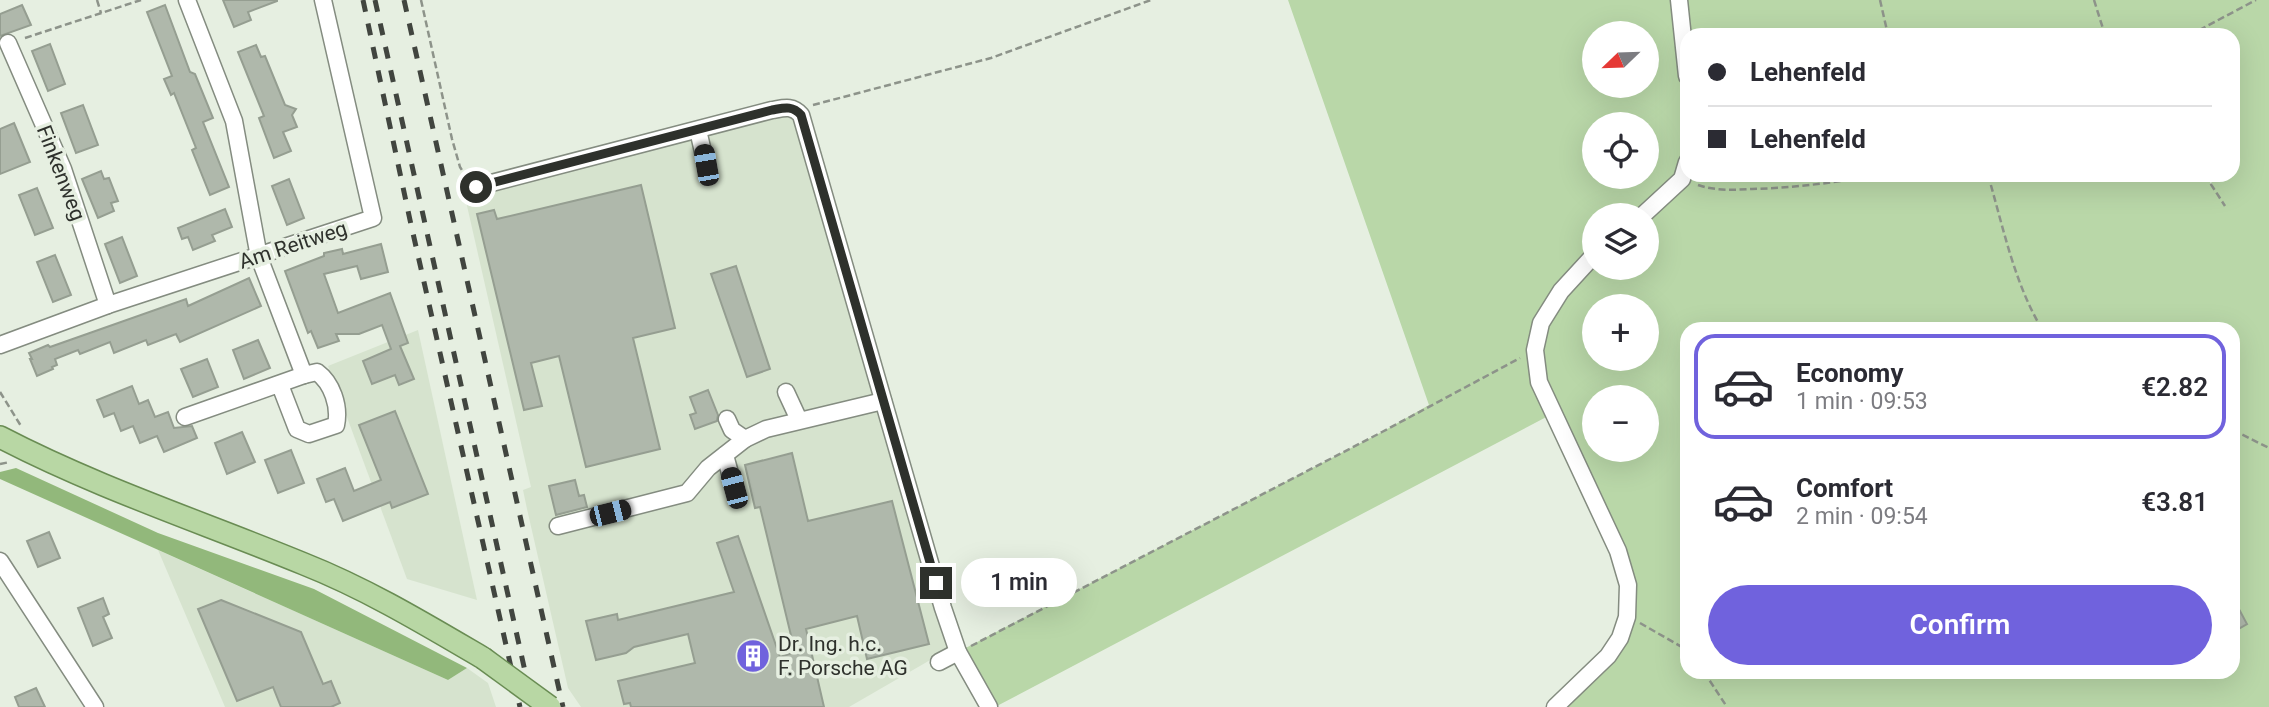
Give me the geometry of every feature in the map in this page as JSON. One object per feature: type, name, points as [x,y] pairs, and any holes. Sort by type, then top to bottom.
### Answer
[{"type":"main road","points":[[0,437],[104,486],[347,583],[423,622],[483,658],[550,707]]},
{"type":"street","points":[[187,0],[234,121],[260,257],[304,375]]},
{"type":"street","name":"Am Reitweg","points":[[0,345],[108,305],[373,218],[323,0]]},
{"type":"street","points":[[1679,0],[1682,28]]},
{"type":"street","name":"Finkenweg","points":[[8,43],[63,169],[108,305]]},
{"type":"street","points":[[476,187],[780,109],[795,109],[801,115],[943,608],[958,652],[989,707]]},
{"type":"street","points":[[698,130],[706,165]]},
{"type":"street","points":[[1656,203],[1680,181]]},
{"type":"street","points":[[1555,707],[1608,656],[1620,638],[1627,617],[1628,585],[1618,551],[1539,382],[1535,349],[1541,323],[1561,291],[1582,268]]},
{"type":"street","points":[[185,416],[304,375],[317,372],[326,379],[339,411],[336,425],[309,434],[297,429],[280,384]]},
{"type":"street","points":[[786,392],[799,420]]},
{"type":"street","points":[[558,526],[687,493],[708,468],[745,439],[766,429],[883,401]]},
{"type":"street","points":[[727,419],[732,430],[745,439]]},
{"type":"street","points":[[725,455],[734,488]]},
{"type":"street","points":[[0,561],[95,707]]},
{"type":"street","points":[[939,662],[958,652]]},
{"type":"path","points":[[97,0],[102,13]]},
{"type":"path","points":[[8,43],[141,0]]},
{"type":"path","points":[[421,0],[460,167],[476,187]]},
{"type":"path","points":[[795,109],[991,58],[1151,0]]},
{"type":"path","points":[[1880,0],[1886,28]]},
{"type":"path","points":[[2094,0],[2103,28]]},
{"type":"path","points":[[2203,28],[2256,0]]},
{"type":"path","points":[[1690,182],[1707,188],[1754,189],[1838,182]]},
{"type":"path","points":[[1990,182],[2020,283],[2038,322]]},
{"type":"path","points":[[2210,182],[2225,206]]},
{"type":"path","points":[[958,652],[1382,432],[1535,349]]},
{"type":"path","points":[[2240,434],[2269,448]]},
{"type":"path","points":[[1627,617],[1680,646]]},
{"type":"path","points":[[1709,679],[1727,707]]},
{"type":"shaded area","points":[[795,109],[951,648],[849,707],[581,707],[568,688],[527,509],[523,490],[531,487],[465,197],[500,181],[776,117]]},
{"type":"shaded area","points":[[418,330],[477,600],[407,579],[328,366]]},
{"type":"shaded area","points":[[158,550],[448,680],[467,668],[488,683],[496,707],[225,707]]},
{"type":"green space","points":[[1288,0],[2269,0],[2269,707],[1555,707],[1608,656],[1628,585],[1552,414],[995,707],[958,652],[1429,405]]},
{"type":"green space","points":[[16,468],[158,533],[314,589],[467,668],[448,680],[0,479],[0,472]]},
{"type":"building","points":[[223,0],[277,1],[248,12],[251,20],[234,27]]},
{"type":"building","points":[[22,5],[31,25],[0,36],[0,14]]},
{"type":"building","points":[[165,5],[190,72],[195,74],[213,118],[203,122],[229,187],[210,195],[192,150],[196,148],[174,93],[171,95],[164,79],[172,76],[147,12]]},
{"type":"building","points":[[50,44],[65,84],[48,91],[32,51]]},
{"type":"building","points":[[256,45],[261,57],[265,56],[285,105],[296,109],[292,115],[297,127],[283,132],[291,151],[274,158],[259,118],[264,116],[238,52]]},
{"type":"building","points":[[83,105],[98,145],[76,153],[61,113]]},
{"type":"building","points":[[14,123],[30,162],[0,174],[0,129]]},
{"type":"building","points":[[101,171],[104,179],[109,178],[118,201],[111,203],[114,211],[98,218],[82,179]]},
{"type":"building","points":[[289,179],[304,218],[287,225],[272,186]]},
{"type":"building","points":[[641,185],[675,328],[633,338],[660,449],[586,467],[559,356],[531,363],[542,406],[524,410],[477,214],[494,210],[497,219]]},
{"type":"building","points":[[37,188],[53,228],[35,235],[19,195]]},
{"type":"building","points":[[225,209],[232,227],[212,235],[215,241],[193,250],[188,237],[182,239],[178,228]]},
{"type":"building","points":[[122,237],[137,276],[120,283],[105,244]]},
{"type":"building","points":[[381,244],[388,272],[361,279],[357,266],[324,274],[338,313],[390,293],[408,343],[400,346],[414,379],[399,385],[395,375],[372,384],[363,361],[391,349],[382,325],[359,334],[336,334],[339,341],[318,348],[311,331],[308,333],[285,271],[324,256],[324,253],[342,249],[343,254]]},
{"type":"building","points":[[55,255],[71,295],[53,302],[37,262]]},
{"type":"building","points":[[736,266],[770,369],[747,377],[711,274]]},
{"type":"building","points":[[249,278],[261,306],[180,342],[176,334],[148,345],[146,340],[114,353],[110,342],[80,354],[78,350],[55,359],[57,365],[52,367],[53,369],[37,376],[29,353],[186,299],[188,306]]},
{"type":"building","points":[[258,340],[270,368],[244,379],[233,350]]},
{"type":"building","points":[[207,359],[218,387],[193,397],[181,369]]},
{"type":"building","points":[[132,386],[139,404],[148,400],[155,417],[168,412],[174,428],[192,426],[197,438],[164,452],[157,436],[140,443],[133,426],[121,431],[114,413],[104,417],[97,400]]},
{"type":"building","points":[[708,390],[718,415],[717,421],[695,429],[690,415],[696,413],[690,397]]},
{"type":"building","points":[[395,411],[428,494],[392,508],[390,502],[343,521],[334,499],[326,502],[317,479],[345,468],[354,491],[381,480],[359,425]]},
{"type":"building","points":[[242,432],[255,462],[227,474],[215,443]]},
{"type":"building","points":[[291,450],[304,483],[278,493],[265,460]]},
{"type":"building","points":[[792,453],[808,521],[892,501],[929,644],[867,659],[857,616],[806,629],[824,707],[631,707],[630,703],[624,704],[618,681],[695,663],[688,634],[634,647],[626,653],[596,660],[586,621],[617,614],[618,620],[734,592],[717,543],[738,536],[780,657],[795,652],[760,507],[755,508],[745,465]]},
{"type":"building","points":[[575,480],[579,496],[584,495],[587,507],[556,515],[549,486]]},
{"type":"building","points":[[49,532],[60,558],[38,567],[27,541]]},
{"type":"building","points":[[103,598],[109,614],[103,617],[112,638],[93,646],[78,608]]},
{"type":"building","points":[[221,600],[301,632],[323,684],[331,681],[340,703],[331,707],[281,707],[273,687],[237,701],[198,609]]},
{"type":"building","points":[[2240,611],[2247,624],[2240,628]]},
{"type":"building","points":[[36,688],[45,707],[19,707],[15,697]]},
{"type":"railway","points":[[363,0],[520,707]]},
{"type":"railway","points":[[375,0],[533,707]]},
{"type":"railway","points":[[404,0],[563,707]]},
{"type":"place","name":"Dr. Ing. h.c. F. Porsche AG","points":[[753,656]]},
{"type":"route","points":[[476,187],[772,110],[787,107],[795,109],[801,115],[936,583]]}]
